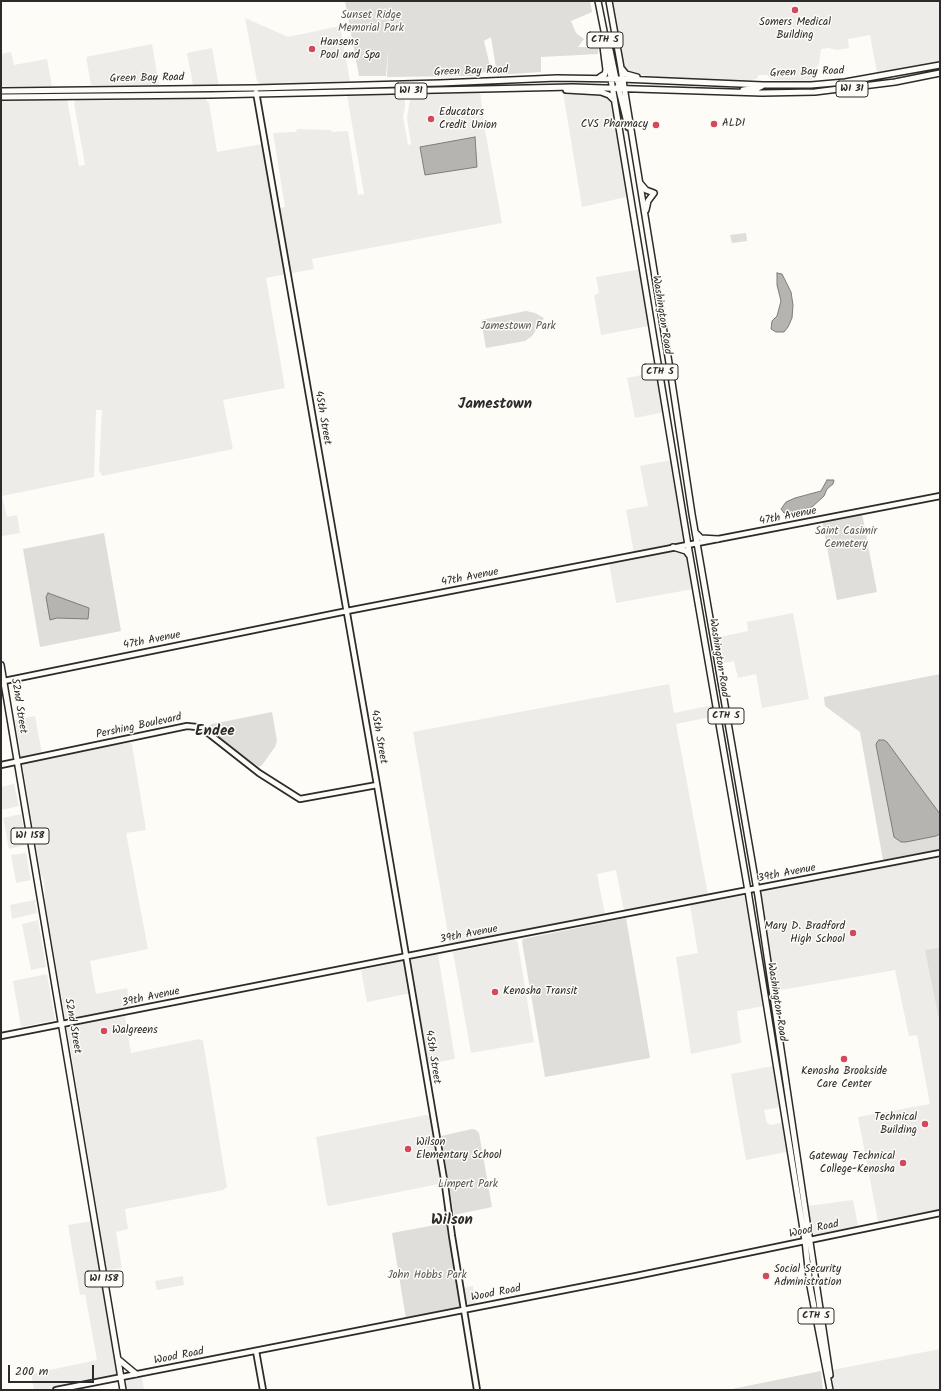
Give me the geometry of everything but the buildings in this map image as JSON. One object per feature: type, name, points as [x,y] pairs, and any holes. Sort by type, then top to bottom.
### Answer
[{"type":"main road","name":"CTH S","points":[[598,1],[601,16]]},
{"type":"main road","name":"Washington Road","points":[[609,1],[620,62],[622,79],[621,89],[632,137],[695,531],[766,946],[790,1133],[829,1365],[831,1390]]},
{"type":"main road","points":[[596,78],[603,76],[606,70],[600,29],[601,16]]},
{"type":"main road","name":"Washington Road","points":[[601,16],[612,57],[615,105],[690,556],[790,1133]]},
{"type":"main road","points":[[620,62],[624,72],[630,76],[660,78],[672,81]]},
{"type":"main road","name":"Green Bay Road","points":[[1,91],[255,88],[557,78],[596,78],[763,85],[811,85],[845,82],[940,64]]},
{"type":"main road","name":"Green Bay Road","points":[[1,97],[256,94],[545,88],[613,88],[762,93],[815,92],[851,89],[940,73]]},
{"type":"main road","points":[[614,79],[621,87],[625,120],[632,137],[628,141],[624,142],[622,140]]},
{"type":"main road","points":[[741,92],[746,89],[758,88],[763,85]]},
{"type":"main road","points":[[762,93],[763,89],[779,85]]},
{"type":"main road","points":[[545,88],[601,92],[611,96],[615,105]]},
{"type":"main road","points":[[630,126],[628,97],[631,93],[639,89]]},
{"type":"main road","points":[[639,182],[654,194],[648,201],[646,207],[647,226]]},
{"type":"main road","points":[[660,371],[670,369]]},
{"type":"main road","points":[[695,531],[701,538],[718,539]]},
{"type":"main road","points":[[673,547],[686,551],[690,556]]},
{"type":"main road","name":"52nd Street","points":[[1,665],[123,1390]]},
{"type":"main road","points":[[753,924],[757,930],[760,945],[762,947],[766,946]]},
{"type":"main road","points":[[118,1359],[136,1374]]},
{"type":"street","name":"45th Street","points":[[255,88],[377,785],[465,1310],[477,1390]]},
{"type":"street","name":"47th Avenue","points":[[4,681],[347,611],[940,496]]},
{"type":"street","name":"Pershing Boulevard","points":[[1,765],[187,726],[203,729],[259,773],[300,799],[377,785]]},
{"type":"street","name":"39th Avenue","points":[[1,1036],[940,853]]},
{"type":"street","name":"Wood Road","points":[[56,1390],[465,1310],[940,1213]]},
{"type":"street","points":[[256,1351],[263,1390]]},
{"type":"shaded area","points":[[611,1],[940,1],[940,62],[877,73],[870,35],[848,39],[849,48],[837,50],[828,48],[821,49],[819,64],[815,70],[812,81],[772,80],[767,75],[759,75],[756,79],[747,81],[670,78],[629,74],[622,66]]},
{"type":"shaded area","points":[[245,18],[288,37],[340,26],[350,81],[261,85],[257,81]]},
{"type":"shaded area","points":[[152,44],[159,85],[91,85],[86,57]]},
{"type":"shaded area","points":[[212,48],[219,86],[193,85],[187,53]]},
{"type":"shaded area","points":[[11,52],[14,65],[47,59],[52,86],[1,86],[1,54]]},
{"type":"shaded area","points":[[480,91],[485,130],[502,223],[312,259],[314,269],[266,278],[285,388],[223,400],[233,449],[102,476],[99,470],[102,410],[96,410],[94,477],[2,496],[7,517],[17,515],[20,533],[2,536],[1,99],[66,98],[79,166],[85,165],[74,103],[76,99],[204,98],[209,103],[217,152],[262,144],[274,210],[285,207],[273,133],[296,132],[297,129],[331,130],[332,132],[348,131],[358,195],[364,194],[347,95],[405,94],[403,117],[408,145],[411,144],[407,118],[411,94]]},
{"type":"shaded area","points":[[563,92],[596,92],[612,99],[627,192],[626,197],[582,207]]},
{"type":"shaded area","points":[[475,137],[477,167],[425,175],[420,147]]},
{"type":"shaded area","points":[[640,270],[649,326],[601,335],[594,295],[599,293],[596,277]]},
{"type":"shaded area","points":[[777,273],[782,274],[791,292],[793,305],[792,318],[784,332],[776,332],[771,329],[772,321],[777,316],[781,301],[777,285]]},
{"type":"shaded area","points":[[656,372],[664,412],[635,418],[627,378]]},
{"type":"shaded area","points":[[672,460],[684,538],[682,543],[666,547],[666,553],[679,551],[685,552],[689,559],[693,589],[616,603],[609,563],[635,558],[626,510],[648,506],[640,466]]},
{"type":"shaded area","points":[[827,480],[834,480],[833,484],[827,489],[824,496],[812,507],[789,513],[784,513],[781,509],[786,502],[821,491]]},
{"type":"shaded area","points":[[48,593],[89,608],[88,619],[57,618],[50,620],[46,597]]},
{"type":"shaded area","points":[[793,613],[809,699],[762,708],[756,674],[738,678],[734,661],[719,664],[715,638],[748,631],[747,622]]},
{"type":"shaded area","points":[[669,684],[674,713],[713,705],[715,716],[676,724],[708,895],[624,911],[616,870],[597,874],[605,915],[450,945],[413,732]]},
{"type":"shaded area","points":[[35,716],[43,760],[126,743],[131,743],[132,745],[146,830],[126,833],[148,949],[90,961],[96,994],[127,988],[131,1007],[69,1019],[65,1018],[45,901],[43,877],[41,875],[15,720]]},
{"type":"shaded area","points":[[879,740],[884,740],[887,742],[940,814],[940,834],[906,842],[901,842],[894,837],[876,745]]},
{"type":"shaded area","points":[[14,784],[19,806],[1,810],[1,787]]},
{"type":"shaded area","points":[[21,814],[26,845],[9,849],[3,818]]},
{"type":"shaded area","points":[[26,853],[31,880],[16,883],[11,855]]},
{"type":"shaded area","name":"Mary D. Bradford High School","points":[[940,857],[940,1209],[878,1221],[858,1117],[930,1104],[917,1035],[909,1036],[895,970],[775,991],[760,894],[762,892]]},
{"type":"shaded area","points":[[742,896],[746,897],[747,900],[764,1006],[737,1011],[741,1043],[691,1054],[676,957],[698,953],[690,905]]},
{"type":"shaded area","points":[[35,900],[37,913],[12,919],[10,905]]},
{"type":"shaded area","points":[[38,920],[46,967],[31,970],[22,924]]},
{"type":"shaded area","points":[[516,940],[518,944],[534,1042],[471,1053],[453,952]]},
{"type":"shaded area","points":[[438,954],[455,1059],[428,1064],[416,992],[367,1002],[361,970]]},
{"type":"shaded area","points":[[47,974],[55,1020],[21,1027],[13,981]]},
{"type":"shaded area","points":[[125,1016],[131,1053],[200,1039],[203,1041],[227,1187],[223,1190],[125,1209],[128,1229],[116,1232],[122,1268],[107,1270],[67,1028],[70,1026]]},
{"type":"shaded area","points":[[773,1066],[781,1107],[764,1110],[767,1123],[771,1125],[784,1122],[788,1150],[786,1152],[746,1160],[731,1074]]},
{"type":"shaded area","points":[[426,1115],[430,1116],[440,1180],[439,1184],[329,1206],[327,1205],[316,1137]]},
{"type":"shaded area","points":[[853,1200],[858,1226],[819,1234],[812,1233],[807,1206]]},
{"type":"shaded area","points":[[92,1221],[118,1374],[43,1390],[34,1390],[31,1374],[97,1360],[85,1294],[80,1295],[68,1225]]},
{"type":"shaded area","points":[[183,1276],[184,1285],[157,1290],[155,1281]]},
{"type":"shaded area","points":[[473,1286],[476,1304],[468,1305],[463,1288]]},
{"type":"shaded area","points":[[940,1349],[940,1390],[834,1390],[832,1370]]},
{"type":"shaded area","points":[[142,1377],[144,1390],[127,1390],[127,1380]]},
{"type":"green space","name":"Sunset Ridge Memorial Park","points":[[345,1],[590,1],[592,12],[571,21],[576,33],[584,39],[578,47],[598,47],[598,54],[541,57],[541,72],[497,75],[491,37],[484,41],[491,70],[472,76],[387,77],[388,48],[386,76],[359,76]]},
{"type":"green space","points":[[746,233],[747,241],[732,243],[730,235]]},
{"type":"green space","name":"Jamestown Park","points":[[526,311],[535,313],[544,318],[532,336],[525,341],[486,348],[481,320]]},
{"type":"green space","name":"Saint Casimir Cemetery","points":[[862,513],[877,592],[837,600],[822,521]]},
{"type":"green space","points":[[104,533],[121,631],[40,647],[23,549]]},
{"type":"green space","points":[[940,674],[940,849],[883,860],[860,732],[825,706],[824,697]]},
{"type":"green space","points":[[272,712],[277,741],[275,747],[259,767],[210,732],[208,729],[208,726],[212,724]]},
{"type":"green space","points":[[626,918],[650,1058],[545,1077],[522,942],[523,939]]},
{"type":"green space","points":[[940,948],[940,1024],[925,950]]},
{"type":"green space","name":"Limpert Park","points":[[472,1129],[479,1133],[492,1207],[454,1215],[441,1136]]},
{"type":"green space","name":"John Hobbs Park","points":[[446,1223],[461,1308],[406,1319],[392,1233]]},
{"type":"green space","points":[[821,1371],[823,1390],[727,1390]]},
{"type":"place","name":"Somers Medical Building","points":[[795,10]]},
{"type":"place","name":"Hansens Pool and Spa","points":[[312,49]]},
{"type":"place","name":"Educators Credit Union","points":[[431,119]]},
{"type":"place","name":"ALDI","points":[[714,124]]},
{"type":"place","name":"CVS Pharmacy","points":[[656,125]]},
{"type":"place","name":"Mary D. Bradford High School","points":[[853,933]]},
{"type":"place","name":"Kenosha Transit","points":[[495,992]]},
{"type":"place","name":"Walgreens","points":[[104,1031]]},
{"type":"place","name":"Kenosha Brookside Care Center","points":[[844,1059]]},
{"type":"place","name":"Technical Building","points":[[925,1124]]},
{"type":"place","name":"Wilson Elementary School","points":[[408,1149]]},
{"type":"place","name":"Gateway Technical College-Kenosha","points":[[903,1163]]},
{"type":"place","name":"Social Security Administration","points":[[766,1276]]},
{"type":"district","name":"Jamestown","points":[[495,405]]},
{"type":"district","name":"Endee","points":[[215,732]]},
{"type":"district","name":"Wilson","points":[[452,1221]]}]
